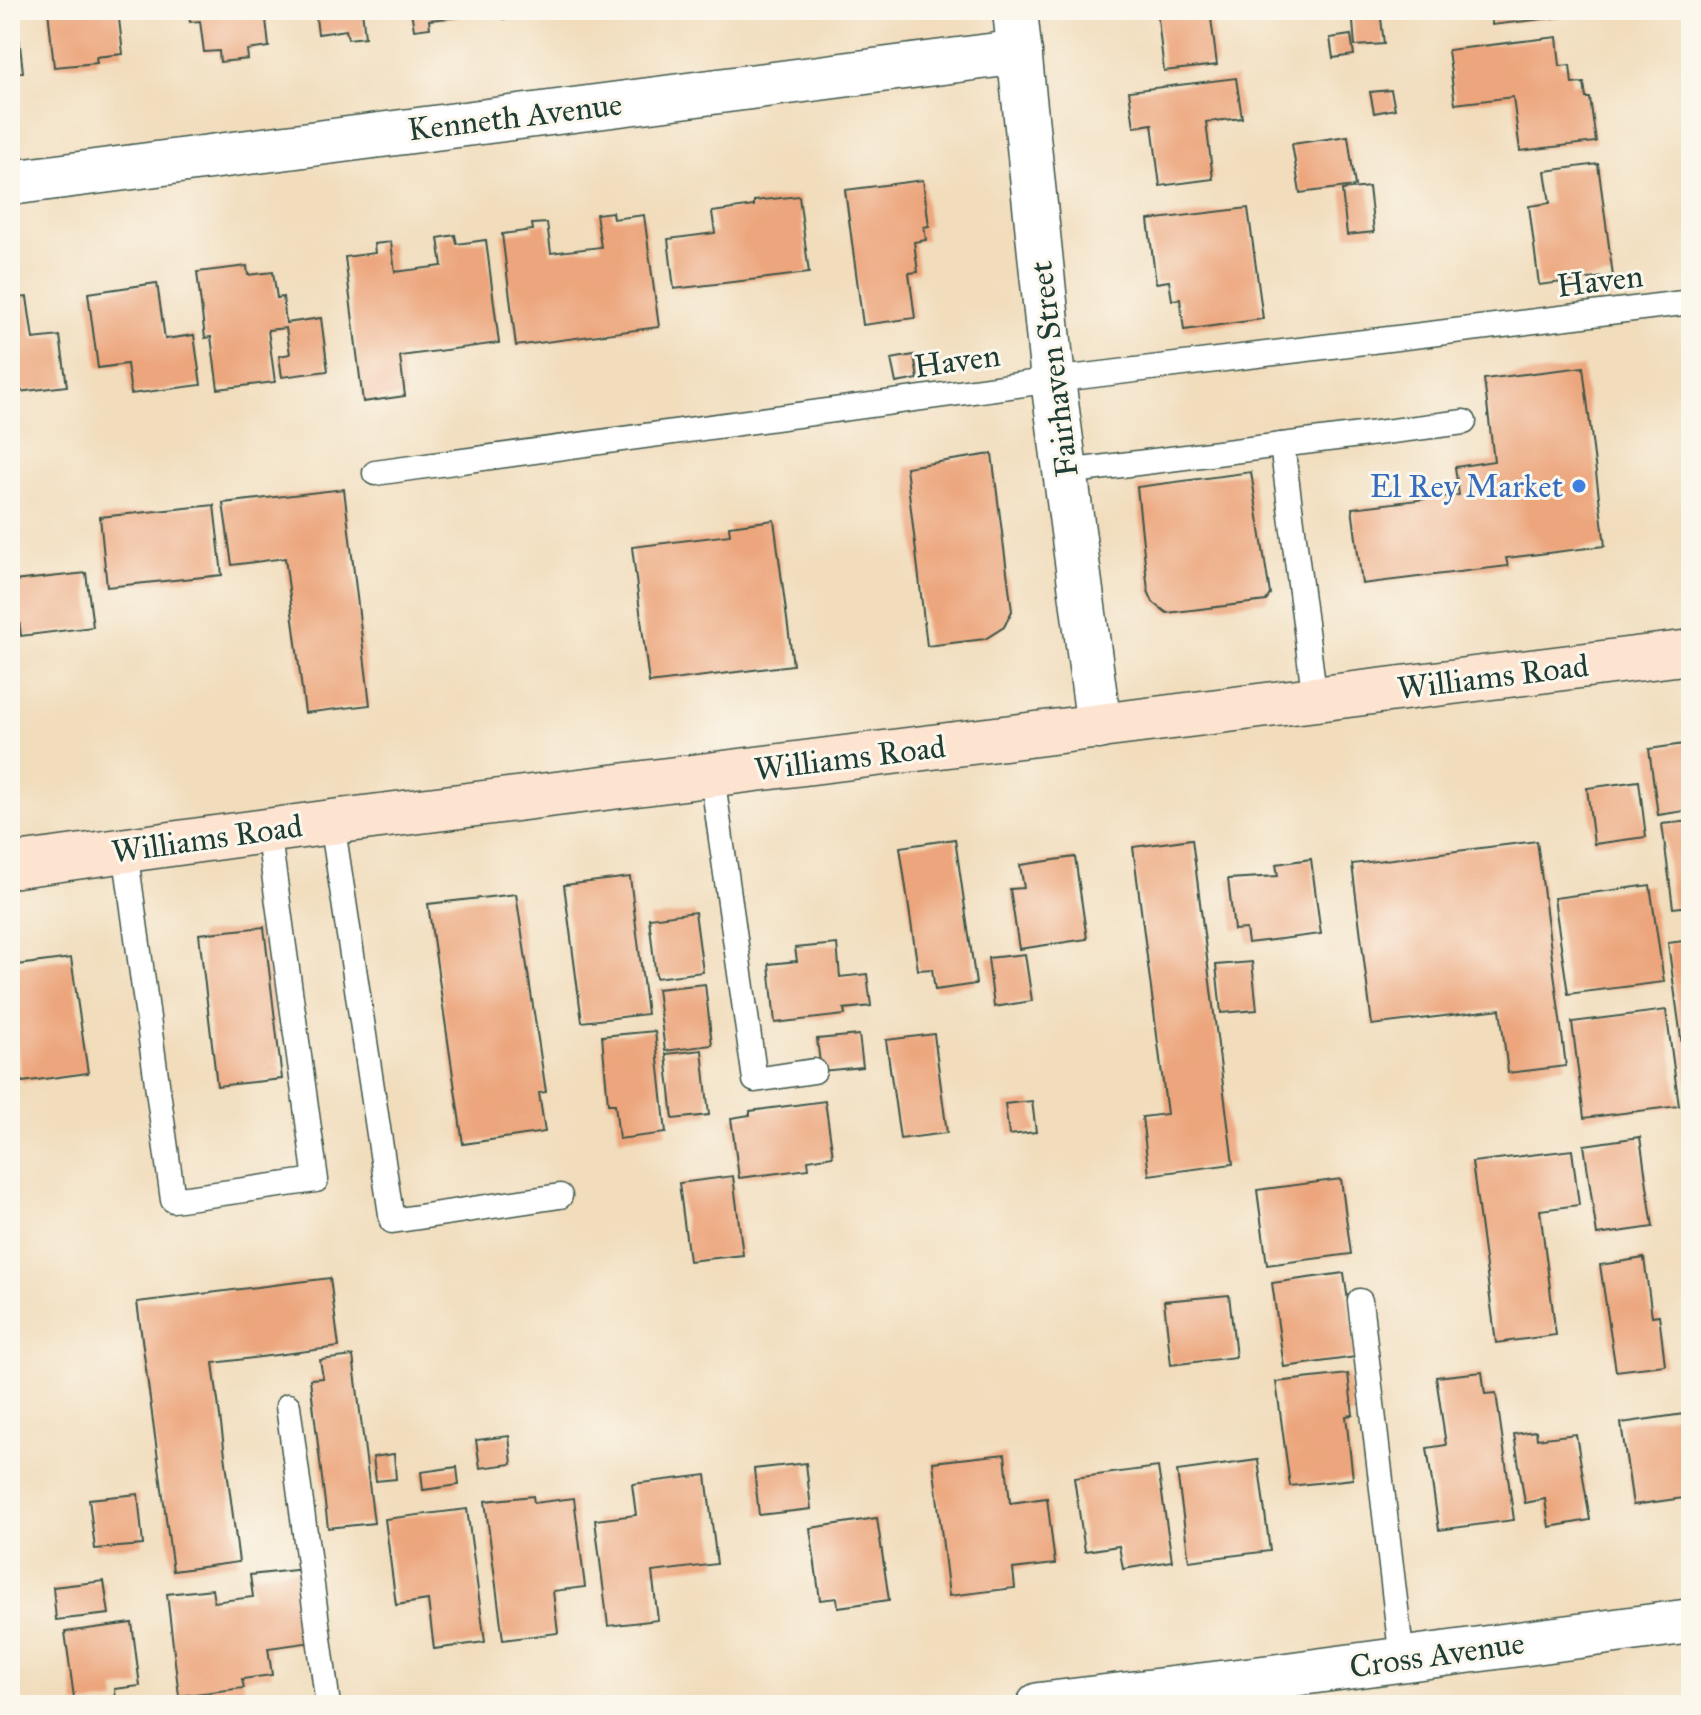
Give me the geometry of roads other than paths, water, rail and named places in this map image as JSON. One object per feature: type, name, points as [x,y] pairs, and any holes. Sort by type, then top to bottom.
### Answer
[{"type":"main road","name":"Williams Road","points":[[10,866],[268,830],[1691,652]]},
{"type":"street","name":"Kenneth Avenue","points":[[10,183],[1018,31]]},
{"type":"street","name":"Fairhaven Street","points":[[1018,31],[1053,380],[1099,727]]},
{"type":"street","name":"Cross Avenue","points":[[1039,1705],[1691,1621]]},
{"type":"lane","name":"Haven","points":[[375,473],[1053,380],[1691,302]]},
{"type":"lane","points":[[1066,472],[1464,422]]},
{"type":"lane","points":[[1282,445],[1315,700]]},
{"type":"lane","points":[[712,775],[755,1080],[814,1071]]},
{"type":"lane","points":[[332,822],[392,1221],[560,1196]]},
{"type":"lane","points":[[125,850],[173,1200],[316,1180],[268,830]]},
{"type":"lane","points":[[1360,1301],[1402,1660]]},
{"type":"lane","points":[[288,1406],[328,1705]]},
{"type":"place","name":"El Rey Market","points":[[1579,486]]}]
